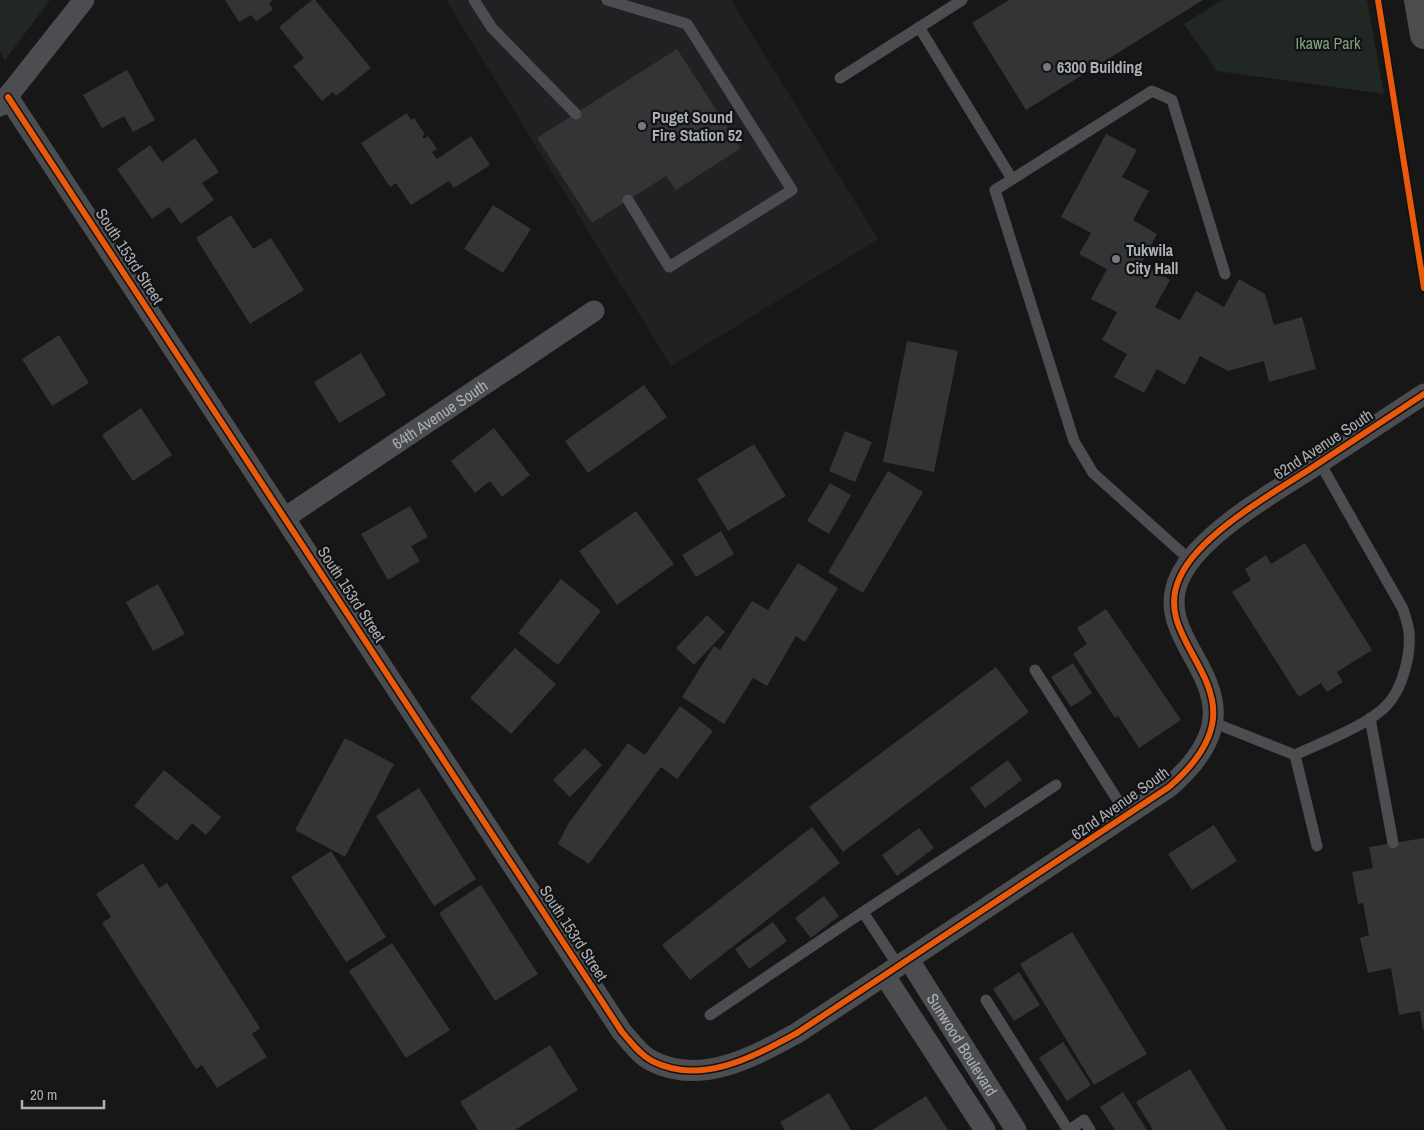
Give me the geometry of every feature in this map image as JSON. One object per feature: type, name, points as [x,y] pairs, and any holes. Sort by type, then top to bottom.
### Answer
[{"type":"main road","points":[[1418,0],[1424,35]]},
{"type":"street","points":[[4,102],[84,0]]},
{"type":"street","name":"South 153rd Street","points":[[4,102],[286,518],[622,1032],[650,1061],[675,1070],[700,1070]]},
{"type":"street","name":"64th Avenue South","points":[[286,518],[594,311]]},
{"type":"street","name":"62nd Avenue South","points":[[700,1070],[733,1064],[763,1052],[797,1033],[1169,788],[1186,773],[1198,758],[1208,740],[1212,722],[1213,699],[1208,681],[1175,617],[1176,586],[1190,560],[1228,526],[1424,394]]},
{"type":"street","name":"Sunwood Boulevard","points":[[898,968],[985,1130]]},
{"type":"street","name":"Sunwood Boulevard","points":[[898,968],[1016,1130]]},
{"type":"lane","points":[[474,0],[492,28],[576,114]]},
{"type":"lane","points":[[607,0],[687,24],[792,190],[669,267],[628,200]]},
{"type":"lane","points":[[840,78],[962,0]]},
{"type":"lane","points":[[919,27],[1012,179]]},
{"type":"lane","points":[[1190,560],[1093,473],[1074,441],[994,190],[1152,91],[1172,100],[1225,274]]},
{"type":"lane","points":[[1212,722],[1295,755],[1370,718],[1387,705],[1398,688],[1406,663],[1409,632],[1403,609],[1320,463]]},
{"type":"lane","points":[[1035,670],[1127,815]]},
{"type":"lane","points":[[1370,718],[1393,843]]},
{"type":"lane","points":[[1295,755],[1317,846]]},
{"type":"lane","points":[[710,1015],[1056,785]]},
{"type":"lane","points":[[864,912],[898,968]]},
{"type":"lane","points":[[986,1000],[1068,1130],[1084,1120],[1090,1130]]},
{"type":"shaded area","points":[[446,0],[731,0],[878,239],[671,366]]},
{"type":"green space","points":[[0,0],[50,0],[5,60],[0,51]]},
{"type":"green space","name":"Ikawa Park","points":[[1222,0],[1367,0],[1384,94],[1217,71],[1184,24]]},
{"type":"building","points":[[225,0],[273,0],[269,3],[273,10],[256,21],[251,15],[239,22]]},
{"type":"building","points":[[312,0],[315,0],[371,68],[336,96],[333,92],[322,101],[293,66],[304,58],[279,27]]},
{"type":"building","name":"6300 Building","points":[[1009,0],[1203,0],[1026,110],[972,23]]},
{"type":"building","name":"Puget Sound Fire Station 52","points":[[677,49],[741,148],[676,190],[666,176],[592,223],[537,138]]},
{"type":"building","points":[[127,70],[155,120],[133,132],[124,116],[102,128],[83,95]]},
{"type":"building","points":[[407,113],[411,120],[414,118],[425,134],[422,136],[424,139],[428,136],[437,149],[432,152],[437,159],[471,136],[490,165],[454,188],[449,181],[411,205],[396,183],[390,187],[361,143]]},
{"type":"building","name":"Tukwila City Hall","points":[[1106,134],[1137,150],[1122,177],[1149,191],[1133,220],[1157,234],[1141,264],[1170,280],[1155,307],[1180,320],[1196,291],[1224,307],[1239,279],[1265,294],[1274,325],[1302,317],[1316,369],[1269,382],[1264,361],[1228,371],[1200,356],[1185,385],[1157,369],[1144,393],[1114,377],[1127,354],[1102,340],[1117,312],[1091,299],[1107,269],[1079,254],[1091,233],[1061,217]]},
{"type":"building","points":[[195,138],[219,172],[202,183],[214,200],[181,224],[169,207],[152,219],[117,169],[150,145],[162,162]]},
{"type":"building","points":[[493,205],[531,229],[503,273],[464,249]]},
{"type":"building","points":[[231,215],[253,249],[271,238],[304,290],[250,324],[196,238]]},
{"type":"building","points":[[59,335],[89,383],[52,406],[22,359]]},
{"type":"building","points":[[907,341],[958,351],[934,472],[883,462]]},
{"type":"building","points":[[361,353],[386,395],[339,423],[314,382]]},
{"type":"building","points":[[644,385],[667,417],[588,473],[565,441]]},
{"type":"building","points":[[141,408],[172,455],[133,481],[102,435]]},
{"type":"building","points":[[494,428],[530,475],[502,497],[490,481],[475,493],[451,461]]},
{"type":"building","points":[[845,431],[872,442],[855,482],[829,471]]},
{"type":"building","points":[[754,444],[786,496],[728,531],[697,479]]},
{"type":"building","points":[[888,471],[923,492],[863,593],[828,572]]},
{"type":"building","points":[[830,483],[851,495],[829,534],[807,521]]},
{"type":"building","points":[[410,506],[428,537],[411,546],[420,561],[388,580],[361,534]]},
{"type":"building","points":[[636,511],[674,564],[617,605],[579,551]]},
{"type":"building","points":[[721,531],[734,554],[696,577],[682,555]]},
{"type":"building","points":[[1305,543],[1372,650],[1337,672],[1343,682],[1327,692],[1321,683],[1299,697],[1232,592],[1251,580],[1245,569],[1266,555],[1271,564]]},
{"type":"building","points":[[798,563],[838,588],[805,642],[796,636],[767,686],[753,678],[724,724],[682,697],[714,646],[720,650],[752,601],[768,610]]},
{"type":"building","points":[[561,579],[601,611],[558,665],[518,633]]},
{"type":"building","points":[[158,584],[185,634],[153,651],[126,602]]},
{"type":"building","points":[[1106,609],[1181,720],[1139,748],[1118,716],[1115,718],[1073,654],[1087,644],[1077,628]]},
{"type":"building","points":[[707,615],[725,632],[694,665],[676,648]]},
{"type":"building","points":[[515,648],[556,684],[511,734],[470,698]]},
{"type":"building","points":[[1073,663],[1092,693],[1071,707],[1051,677]]},
{"type":"building","points":[[996,667],[1029,712],[843,852],[809,807]]},
{"type":"building","points":[[680,706],[713,731],[677,779],[661,767],[589,864],[558,844],[568,824],[628,743],[645,755]]},
{"type":"building","points":[[345,738],[394,764],[345,857],[295,830]]},
{"type":"building","points":[[585,748],[602,765],[570,797],[553,780]]},
{"type":"building","points":[[1008,760],[1022,780],[985,808],[970,788]]},
{"type":"building","points":[[164,770],[221,817],[206,835],[192,823],[177,841],[134,806]]},
{"type":"building","points":[[419,788],[476,879],[434,906],[376,816]]},
{"type":"building","points":[[1214,825],[1237,861],[1192,890],[1168,854]]},
{"type":"building","points":[[812,827],[840,863],[690,980],[662,945]]},
{"type":"building","points":[[919,828],[934,848],[897,876],[882,855]]},
{"type":"building","points":[[1424,838],[1423,1030],[1420,1011],[1399,1015],[1391,968],[1368,973],[1360,938],[1369,935],[1363,903],[1358,904],[1352,872],[1373,868],[1369,847]]},
{"type":"building","points":[[331,851],[386,937],[346,962],[291,877]]},
{"type":"building","points":[[143,863],[159,888],[167,883],[260,1028],[252,1034],[267,1057],[217,1088],[202,1065],[196,1069],[102,923],[111,917],[96,894]]},
{"type":"building","points":[[481,885],[538,974],[495,1001],[439,913]]},
{"type":"building","points":[[824,896],[839,916],[811,938],[795,918]]},
{"type":"building","points":[[773,922],[787,941],[749,969],[735,949]]},
{"type":"building","points":[[1072,932],[1147,1054],[1094,1085],[1020,964]]},
{"type":"building","points":[[392,943],[450,1030],[406,1058],[349,971]]},
{"type":"building","points":[[1019,972],[1040,1005],[1014,1021],[993,989]]},
{"type":"building","points":[[1063,1042],[1091,1085],[1067,1101],[1039,1058]]},
{"type":"building","points":[[550,1045],[578,1090],[515,1130],[478,1130],[460,1102]]},
{"type":"building","points":[[1190,1069],[1227,1130],[1153,1130],[1136,1102]]},
{"type":"building","points":[[1123,1092],[1147,1130],[1115,1130],[1100,1107]]},
{"type":"building","points":[[829,1093],[851,1130],[785,1130],[780,1122]]},
{"type":"building","points":[[926,1096],[948,1130],[872,1130]]},
{"type":"cycle path","points":[[1378,0],[1424,288]]},
{"type":"cycle path","points":[[8,97],[622,1032],[644,1055],[652,1061],[670,1068],[689,1071],[726,1065],[763,1051],[797,1033],[1169,787],[1200,754],[1212,724],[1212,698],[1203,673],[1179,627],[1174,603],[1180,577],[1189,561],[1219,531],[1257,503],[1424,394]]},
{"type":"place","name":"6300 Building","points":[[1047,67]]},
{"type":"place","name":"Puget Sound Fire Station 52","points":[[642,126]]},
{"type":"place","name":"Tukwila City Hall","points":[[1116,259]]}]
